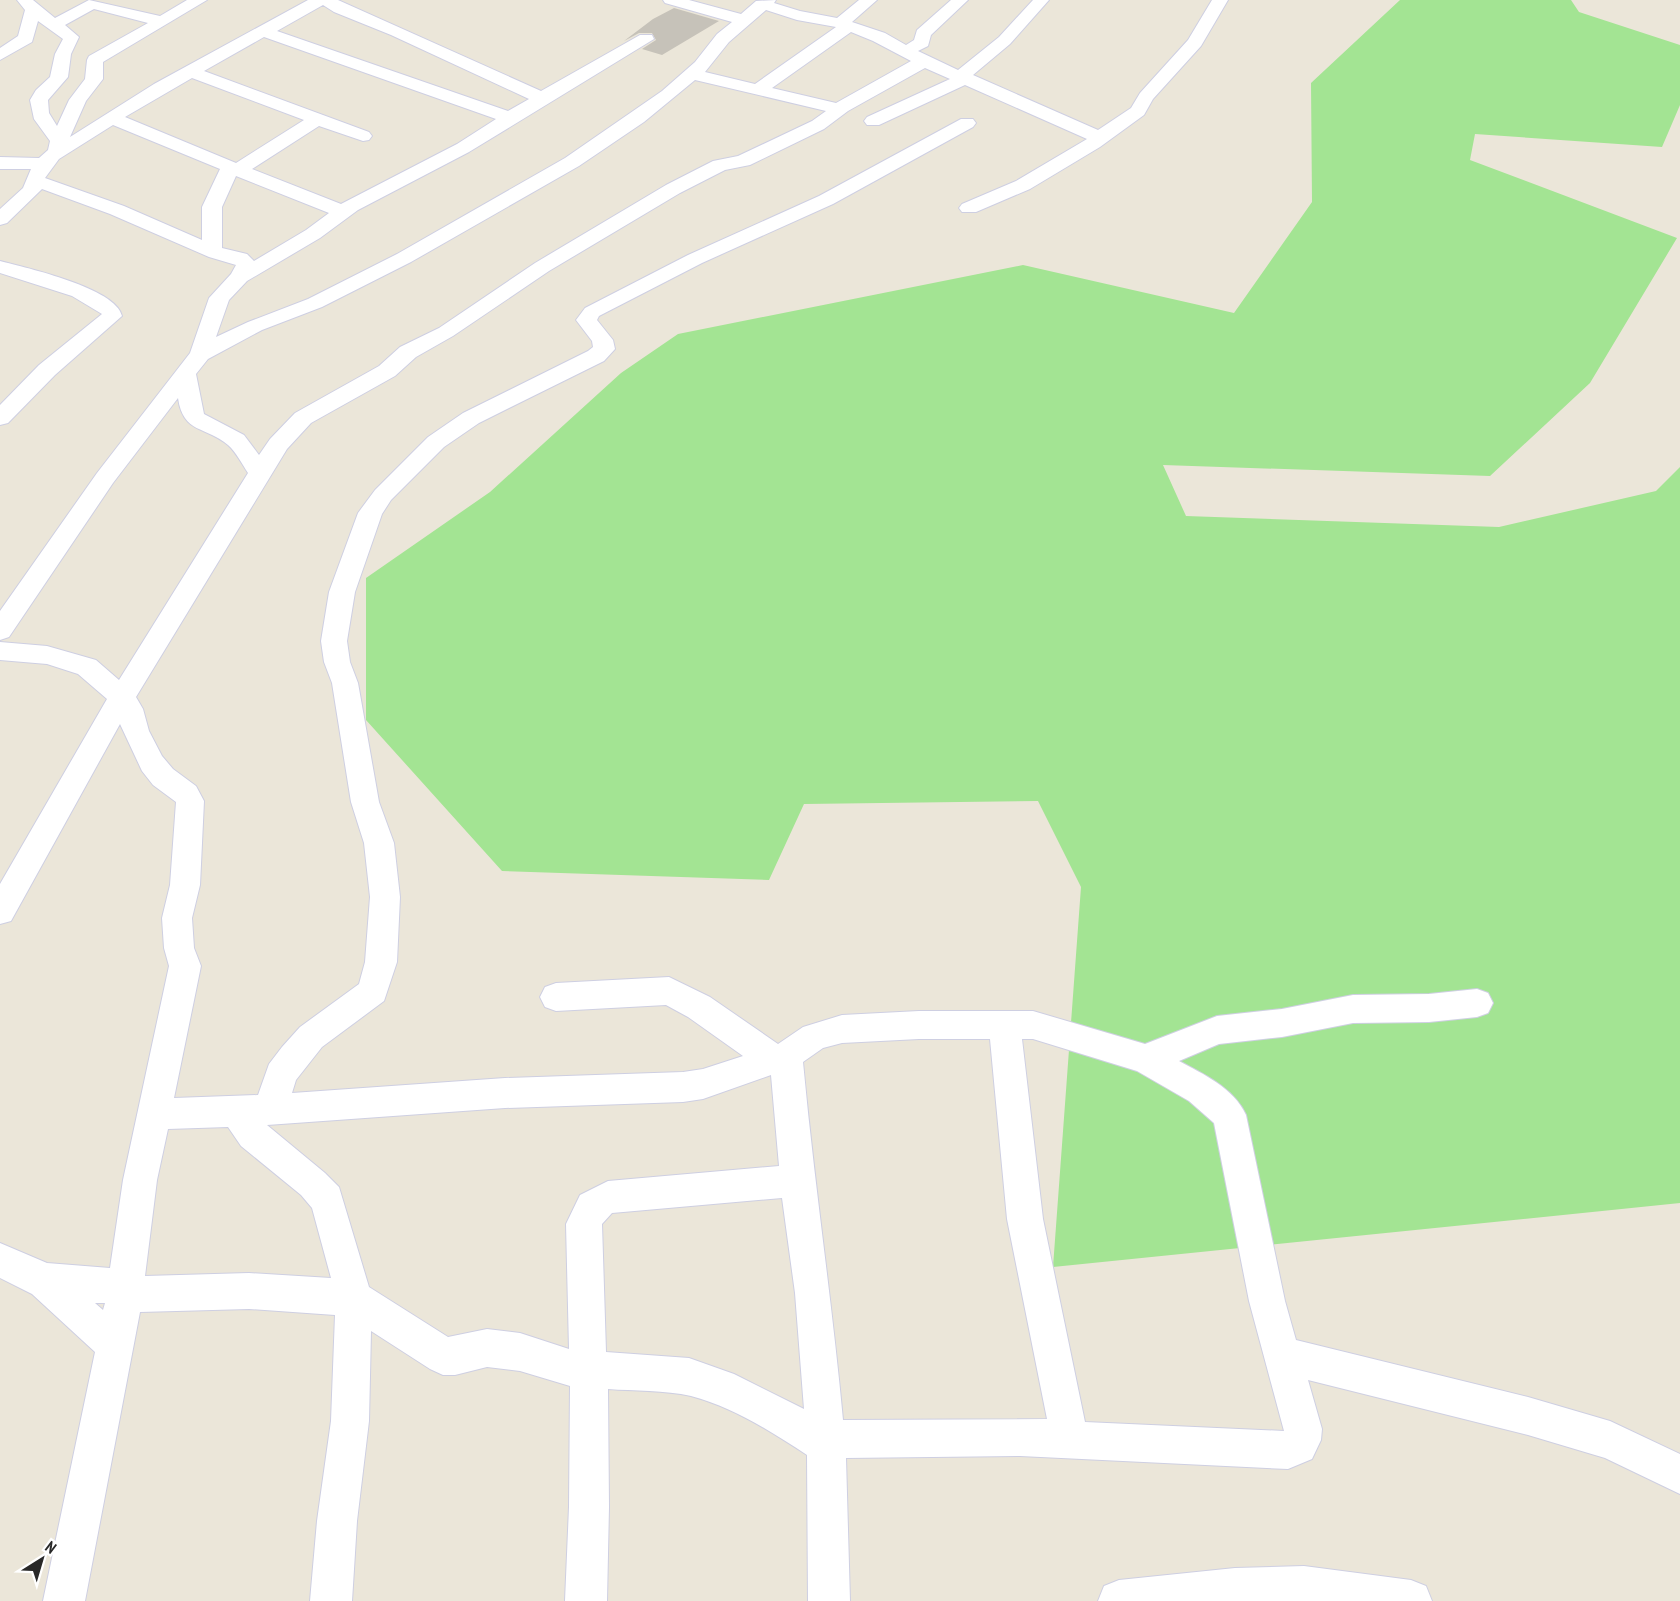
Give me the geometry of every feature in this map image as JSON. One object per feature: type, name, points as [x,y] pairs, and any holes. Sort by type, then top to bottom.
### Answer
[{"type":"street","points":[[0,219],[32,190],[78,100],[94,79],[95,60],[199,0]]},
{"type":"street","points":[[0,163],[49,159],[111,118],[190,71],[321,0]]},
{"type":"street","points":[[327,0],[340,9],[397,32],[542,98]]},
{"type":"street","points":[[671,0],[743,20]]},
{"type":"street","points":[[757,90],[844,24],[869,0]]},
{"type":"street","points":[[0,912],[122,697],[278,444],[303,418],[387,370],[408,352],[446,332],[542,267],[673,189],[720,165],[743,161],[818,125],[916,56],[923,33],[960,0]]},
{"type":"street","points":[[873,121],[964,76],[1016,30],[1041,0]]},
{"type":"street","points":[[969,208],[1033,180],[1138,111],[1146,97],[1195,42],[1220,0]]},
{"type":"street","points":[[200,354],[255,326],[315,303],[404,258],[572,162],[638,118],[693,74],[723,38],[765,2],[797,15],[844,24],[1093,135],[1096,140]]},
{"type":"street","points":[[54,25],[92,4],[162,21]]},
{"type":"street","points":[[29,5],[69,35],[71,42],[64,52],[64,62],[58,77],[41,95],[39,104],[40,112],[48,128],[49,159]]},
{"type":"street","points":[[0,55],[26,38],[29,5]]},
{"type":"street","points":[[262,31],[510,118]]},
{"type":"street","points":[[0,631],[105,478],[200,354],[219,298],[240,277],[313,234],[342,212],[463,148],[542,98],[646,39]]},
{"type":"street","points":[[190,71],[363,136]]},
{"type":"street","points":[[693,74],[840,109]]},
{"type":"street","points":[[111,118],[342,212]]},
{"type":"street","points":[[212,251],[210,227],[212,207],[234,168],[317,119]]},
{"type":"street","points":[[331,1601],[337,1521],[350,1421],[354,1298],[327,1199],[313,1184],[253,1135],[254,1111],[293,1057],[311,1037],[373,991],[381,962],[385,897],[379,843],[365,802],[349,717],[345,682],[337,662],[334,641],[342,592],[370,513],[428,449],[445,436],[471,418],[596,356],[604,349],[602,340],[586,321],[592,312],[695,258],[826,200],[967,123]]},
{"type":"street","points":[[49,159],[117,210],[212,251],[243,261],[245,268],[240,277]]},
{"type":"street","points":[[0,267],[41,278],[105,303],[112,313],[112,316],[47,370],[0,418]]},
{"type":"street","points":[[184,375],[189,388],[191,411],[195,418],[236,440],[260,473]]},
{"type":"street","points":[[0,651],[47,655],[87,667],[122,697],[129,709],[135,731],[152,763],[163,777],[186,794],[190,801],[185,885],[177,918],[179,948],[185,966],[140,1180],[115,1346],[64,1601]]},
{"type":"street","points":[[556,997],[669,991],[781,1058]]},
{"type":"street","points":[[1146,1059],[1216,1030],[1282,1023],[1353,1010],[1429,1008],[1477,1003]]},
{"type":"street","points":[[0,1261],[45,1281],[125,1290],[249,1290],[354,1298],[443,1356],[455,1356],[487,1348],[520,1352],[562,1367],[689,1377],[721,1387],[827,1443],[1020,1437],[1288,1450],[1298,1447],[1302,1442],[1303,1429],[1267,1300],[1229,1115],[1201,1090],[1146,1059],[1093,1045],[1047,1028],[1033,1025],[1005,1027],[919,1025],[842,1029],[814,1037],[781,1058],[703,1084],[683,1087],[505,1093],[254,1111],[153,1114]]},
{"type":"street","points":[[1005,1027],[1025,1219],[1070,1440]]},
{"type":"street","points":[[781,1058],[813,1293],[827,1443],[829,1601]]},
{"type":"street","points":[[586,1601],[589,1547],[589,1370],[584,1224],[587,1212],[593,1204],[608,1197],[797,1181]]},
{"type":"street","points":[[45,1281],[115,1346]]},
{"type":"street","points":[[1282,1355],[1528,1416],[1610,1440],[1680,1474]]},
{"type":"street","points":[[1119,1601],[1234,1588],[1304,1586],[1411,1601]]},
{"type":"green space","points":[[1400,0],[1571,0],[1579,12],[1680,45],[1680,105],[1662,147],[1475,134],[1470,160],[1677,238],[1590,383],[1490,476],[1163,465],[1186,516],[1499,527],[1656,491],[1680,467],[1680,1203],[1053,1267],[1081,887],[1038,801],[804,804],[769,880],[502,871],[366,720],[366,578],[490,492],[621,373],[678,334],[1023,265],[1234,313],[1312,202],[1311,83]]},
{"type":"building","points":[[674,8],[719,21],[662,55],[642,49],[656,40],[652,33],[639,33],[624,41],[653,19]]}]
